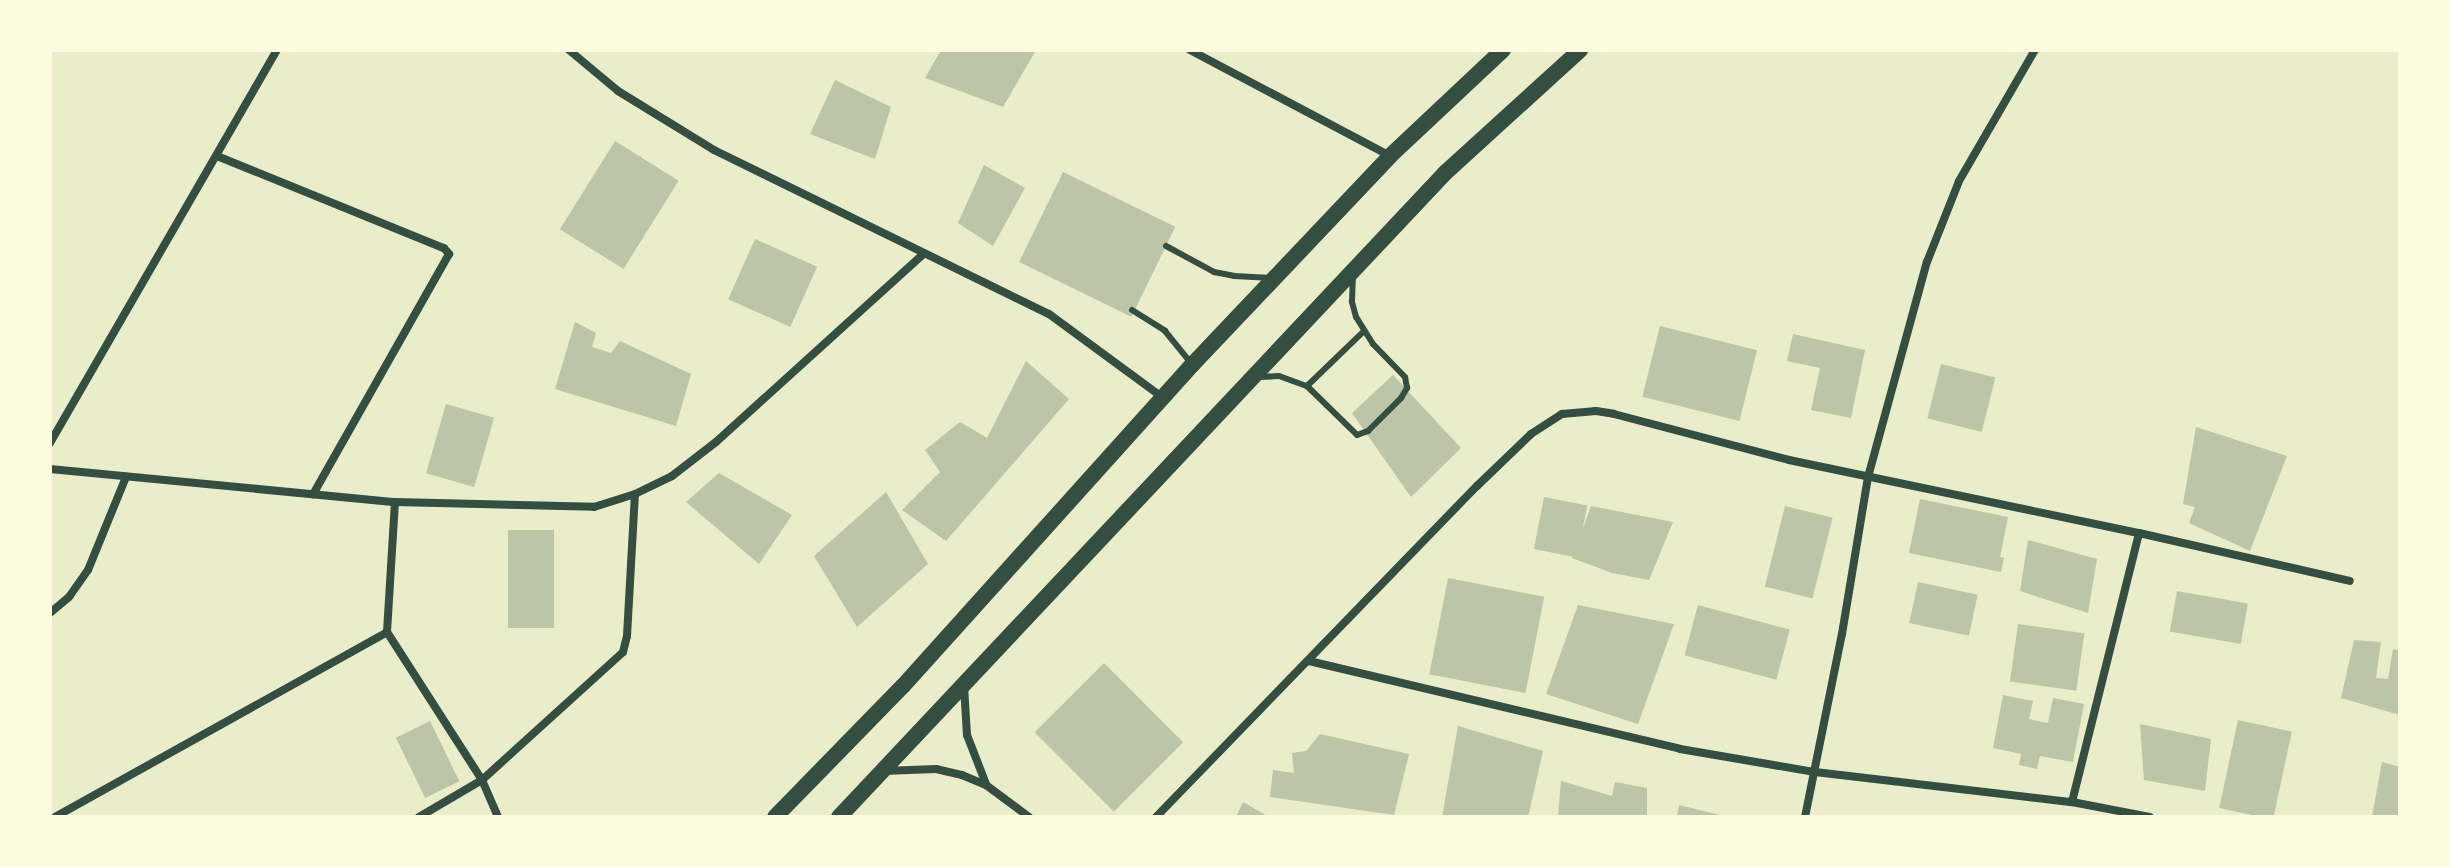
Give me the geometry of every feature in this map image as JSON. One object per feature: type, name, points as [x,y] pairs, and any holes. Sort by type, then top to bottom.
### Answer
[{"type":"main road","points":[[775,817],[903,686],[1162,397],[1275,277],[1390,156],[1503,50]]},
{"type":"main road","points":[[839,817],[1445,173],[1580,50]]},
{"type":"street","points":[[50,443],[277,50]]},
{"type":"street","points":[[569,50],[618,91],[714,150],[1049,314],[1162,397]]},
{"type":"street","points":[[1190,50],[1390,156]]},
{"type":"street","points":[[1805,817],[1868,477],[1938,227],[1997,110],[2035,50]]},
{"type":"street","points":[[217,156],[444,248],[449,254],[313,494]]},
{"type":"street","points":[[50,469],[395,502],[594,507],[635,494],[672,476],[716,442],[923,254]]},
{"type":"street","points":[[1156,817],[1477,486],[1531,434],[1562,414],[1596,411],[1614,414],[1868,477],[2139,533],[2350,581]]},
{"type":"street","points":[[50,613],[69,597],[88,570],[126,477]]},
{"type":"street","points":[[419,817],[482,780],[623,652],[627,636],[635,494]]},
{"type":"street","points":[[395,502],[387,632],[482,780],[498,817]]},
{"type":"street","points":[[2072,802],[2139,533]]},
{"type":"street","points":[[55,817],[387,632]]},
{"type":"street","points":[[1309,661],[1680,749],[1815,772],[2072,802],[2150,817]]},
{"type":"street","points":[[964,682],[967,735],[986,785]]},
{"type":"street","points":[[883,771],[936,769],[986,785],[1029,817]]},
{"type":"lane","points":[[1166,246],[1214,272],[1244,277],[1275,277]]},
{"type":"lane","points":[[1249,380],[1279,376],[1307,386],[1351,433],[1363,435],[1405,394],[1407,382],[1363,332],[1352,302],[1354,270]]},
{"type":"lane","points":[[1132,310],[1176,341],[1192,365]]},
{"type":"lane","points":[[1307,386],[1363,332]]},
{"type":"building","points":[[941,50],[1036,50],[1003,107],[925,78]]},
{"type":"building","points":[[835,80],[891,107],[875,159],[810,134]]},
{"type":"building","points":[[615,141],[679,181],[623,269],[560,229]]},
{"type":"building","points":[[984,165],[1025,188],[993,246],[958,223]]},
{"type":"building","points":[[1063,172],[1175,227],[1132,317],[1019,262]]},
{"type":"building","points":[[755,239],[817,267],[790,327],[728,299]]},
{"type":"building","points":[[575,322],[596,333],[592,347],[611,353],[620,341],[691,374],[676,426],[555,389]]},
{"type":"building","points":[[1660,326],[1757,350],[1739,421],[1642,397]]},
{"type":"building","points":[[1793,334],[1865,350],[1851,418],[1811,410],[1820,368],[1787,361]]},
{"type":"building","points":[[1026,361],[1069,399],[946,541],[902,510],[940,472],[925,450],[960,422],[987,438]]},
{"type":"building","points":[[1941,364],[1995,378],[1982,432],[1927,418]]},
{"type":"building","points":[[1393,375],[1461,448],[1411,497],[1352,413]]},
{"type":"building","points":[[446,404],[494,418],[474,487],[426,473]]},
{"type":"building","points":[[2196,427],[2287,456],[2250,551],[2189,523],[2195,507],[2183,504]]},
{"type":"building","points":[[719,473],[792,515],[759,564],[686,502]]},
{"type":"building","points":[[886,492],[928,564],[857,627],[814,556]]},
{"type":"building","points":[[1544,497],[1587,505],[1577,557],[1534,549]]},
{"type":"building","points":[[1920,499],[2008,517],[2000,557],[2004,558],[2001,572],[1909,553]]},
{"type":"building","points":[[1591,506],[1673,522],[1649,580],[1612,573],[1572,558]]},
{"type":"building","points":[[1785,506],[1833,518],[1812,598],[1765,587]]},
{"type":"building","points":[[508,530],[554,530],[554,628],[508,628]]},
{"type":"building","points":[[2028,540],[2097,559],[2088,613],[2020,591]]},
{"type":"building","points":[[1448,578],[1544,597],[1526,693],[1429,674]]},
{"type":"building","points":[[1918,582],[1978,595],[1969,636],[1909,623]]},
{"type":"building","points":[[2177,591],[2248,604],[2241,644],[2170,631]]},
{"type":"building","points":[[1578,605],[1674,624],[1638,724],[1546,694]]},
{"type":"building","points":[[1698,605],[1790,630],[1776,680],[1685,655]]},
{"type":"building","points":[[2018,624],[2084,633],[2076,691],[2010,681]]},
{"type":"building","points":[[2354,640],[2381,642],[2376,678],[2388,679],[2393,649],[2400,650],[2400,715],[2341,698]]},
{"type":"building","points":[[1104,663],[1183,742],[1114,811],[1035,732]]},
{"type":"building","points":[[2003,695],[2033,701],[2029,719],[2048,723],[2053,698],[2084,704],[2073,762],[2040,756],[2037,769],[2019,765],[2021,754],[1993,748]]},
{"type":"building","points":[[2238,720],[2292,731],[2274,817],[2219,808]]},
{"type":"building","points":[[430,721],[459,781],[425,798],[396,738]]},
{"type":"building","points":[[2140,724],[2211,739],[2205,791],[2144,780]]},
{"type":"building","points":[[1458,726],[1543,751],[1528,817],[1442,817]]},
{"type":"building","points":[[1320,734],[1409,754],[1394,815],[1270,797],[1273,770],[1294,773],[1292,753],[1306,751]]},
{"type":"building","points":[[2382,762],[2400,767],[2400,817],[2372,817]]},
{"type":"building","points":[[1561,781],[1612,796],[1615,782],[1647,788],[1647,817],[1558,817]]},
{"type":"building","points":[[1243,802],[1269,817],[1236,817]]},
{"type":"building","points":[[1679,805],[1724,816],[1724,817],[1677,817]]}]
